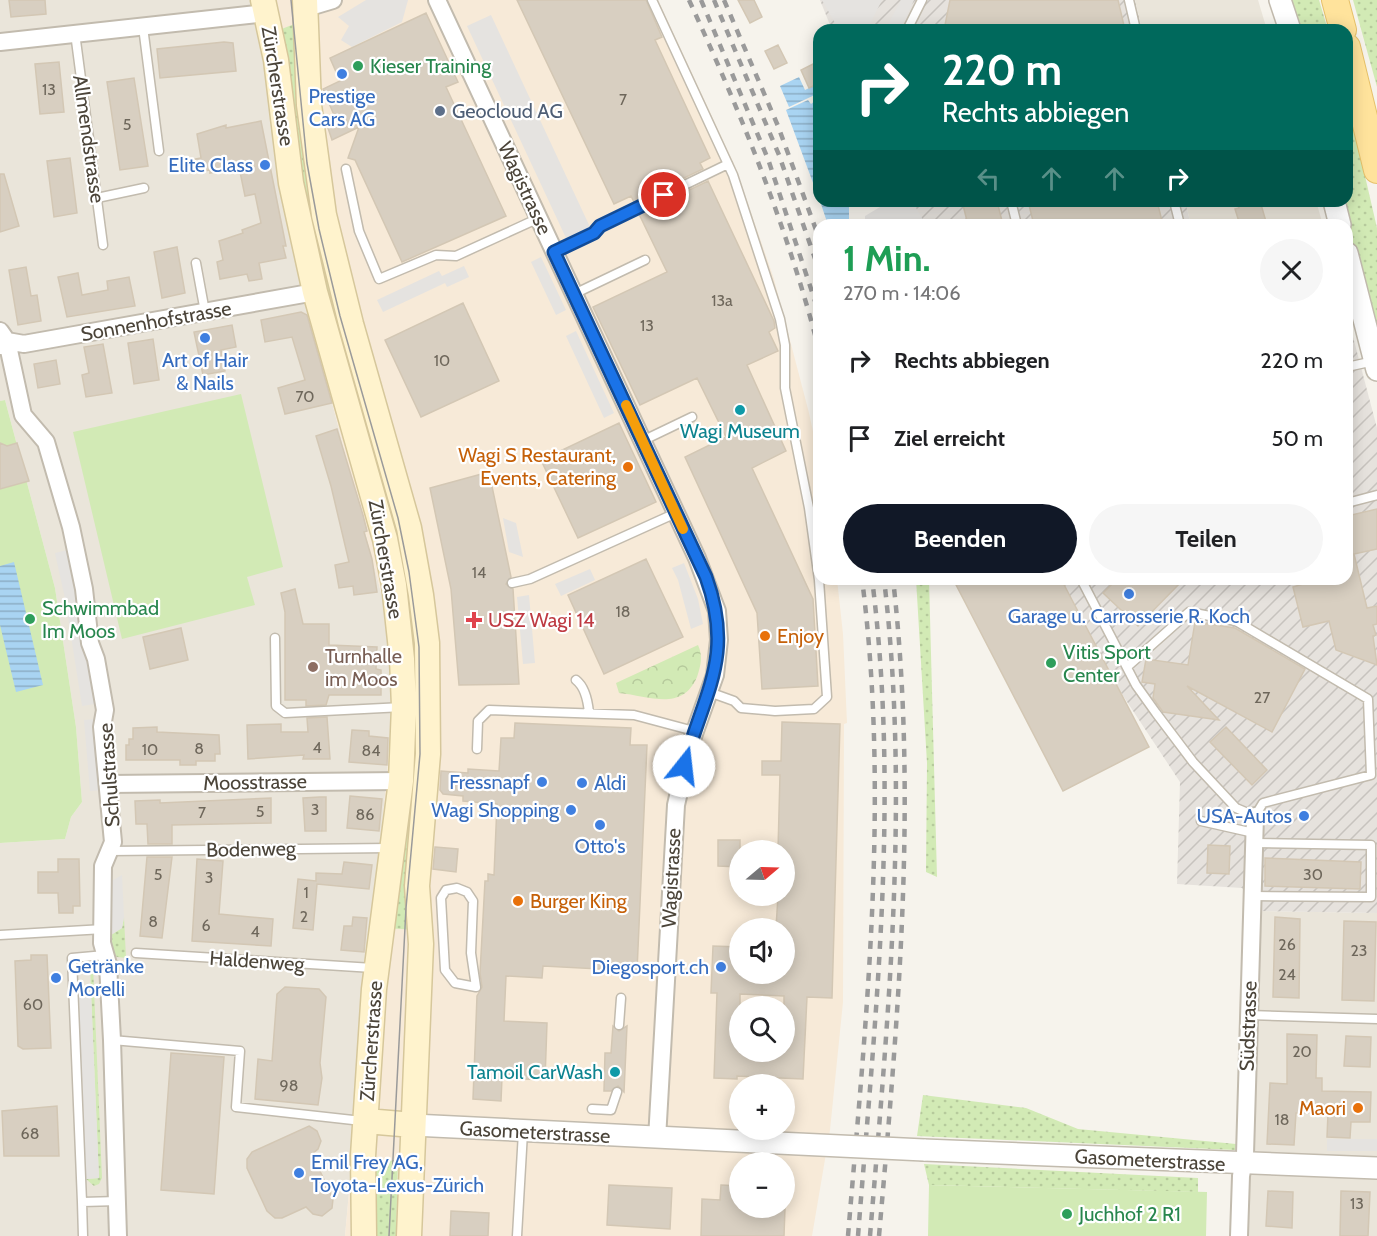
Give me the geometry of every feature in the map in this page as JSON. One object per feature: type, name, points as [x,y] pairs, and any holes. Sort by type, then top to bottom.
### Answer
[{"type":"main road","points":[[265,6],[305,1]]},
{"type":"main road","name":"Zürcherstrasse","points":[[305,1],[309,105],[324,214],[348,313],[409,528],[422,595],[427,643],[429,754],[417,886],[420,944],[409,1236]]},
{"type":"main road","name":"Zürcherstrasse","points":[[265,6],[276,60],[291,183],[315,292],[386,539],[394,585],[404,706],[401,781],[394,848],[383,904],[377,969],[362,1177],[364,1236]]},
{"type":"main road","points":[[1353,72],[1377,170]]},
{"type":"main road","points":[[366,1121],[413,1125]]},
{"type":"street","points":[[305,1],[317,6],[333,0]]},
{"type":"street","name":"Wagistrasse","points":[[436,0],[706,577],[717,611],[718,657],[709,692],[694,731],[675,811],[657,1139]]},
{"type":"street","points":[[1280,0],[1288,24]]},
{"type":"street","points":[[0,42],[143,27],[265,6]]},
{"type":"street","points":[[1353,276],[1376,366]]},
{"type":"street","name":"Sonnenhofstrasse","points":[[2,340],[24,344],[315,292]]},
{"type":"street","name":"Schulstrasse","points":[[2,340],[23,416],[46,442],[71,526],[84,589],[90,644],[96,659],[105,711],[102,727],[113,842],[103,866],[104,929],[102,943],[112,1040],[118,1236]]},
{"type":"street","name":"Moosstrasse","points":[[109,784],[401,781]]},
{"type":"street","name":"Südstrasse","points":[[1239,1236],[1249,1015],[1254,831]]},
{"type":"street","name":"Gasometerstrasse","points":[[413,1125],[657,1139],[1243,1165],[1377,1168]]},
{"type":"lane","points":[[652,0],[728,164],[769,281],[784,338],[785,388],[813,537]]},
{"type":"lane","points":[[910,24],[922,0]]},
{"type":"lane","points":[[1129,0],[1135,24]]},
{"type":"lane","points":[[143,27],[159,151]]},
{"type":"lane","name":"Allmendstrasse","points":[[75,33],[103,245]]},
{"type":"lane","points":[[554,252],[594,233],[600,226],[728,164]]},
{"type":"lane","points":[[345,170],[359,231],[379,279],[436,255],[456,256],[539,219]]},
{"type":"lane","points":[[97,198],[144,188]]},
{"type":"lane","points":[[574,294],[645,260]]},
{"type":"lane","points":[[196,263],[205,313]]},
{"type":"lane","points":[[1353,368],[1376,366]]},
{"type":"lane","points":[[642,441],[692,417]]},
{"type":"lane","points":[[1353,501],[1377,495]]},
{"type":"lane","points":[[512,583],[530,579],[676,513]]},
{"type":"lane","points":[[709,692],[734,701],[741,708],[753,710],[808,711],[820,706],[827,691],[819,585]]},
{"type":"lane","points":[[1084,585],[1143,695],[1193,762],[1254,831]]},
{"type":"lane","points":[[1127,667],[1189,612],[1236,621],[1368,699],[1371,775],[1263,803],[1254,831]]},
{"type":"lane","points":[[275,638],[276,706],[285,713],[404,706]]},
{"type":"lane","points":[[576,680],[581,684],[589,713]]},
{"type":"lane","points":[[477,749],[478,722],[489,710],[634,715],[694,731]]},
{"type":"lane","points":[[1202,820],[1254,831],[1371,845],[1371,897],[1253,896]]},
{"type":"lane","name":"Bodenweg","points":[[109,851],[394,848]]},
{"type":"lane","points":[[457,888],[467,892],[473,901],[473,912],[471,953],[476,987],[456,984],[445,970],[441,924],[443,893],[457,888]]},
{"type":"lane","points":[[0,935],[104,929]]},
{"type":"lane","name":"Haldenweg","points":[[136,953],[377,969]]},
{"type":"lane","points":[[83,1236],[72,958],[105,955]]},
{"type":"lane","points":[[619,1025],[621,998]]},
{"type":"lane","points":[[1249,1015],[1377,1018]]},
{"type":"lane","points":[[112,1040],[240,1051],[236,1107],[366,1121]]},
{"type":"lane","points":[[592,1109],[611,1110],[617,1092]]},
{"type":"lane","points":[[517,1236],[523,1132]]},
{"type":"lane","points":[[82,1202],[118,1201]]},
{"type":"shaded area","points":[[0,0],[252,0],[302,286],[386,612],[393,706],[345,1236],[0,1236],[0,843],[65,839],[71,817],[82,802],[76,727],[55,588],[5,400],[0,401]]},
{"type":"shaded area","points":[[252,0],[658,0],[735,166],[774,279],[813,431],[813,585],[838,585],[843,634],[847,723],[844,724],[843,1002],[830,1130],[812,1236],[345,1236],[393,706],[386,612],[302,286]]},
{"type":"shaded area","points":[[366,0],[408,0],[402,22],[352,47],[341,40],[349,26],[338,17]]},
{"type":"shaded area","points":[[820,0],[1135,0],[1141,24],[830,24]]},
{"type":"shaded area","points":[[822,0],[882,0],[870,24],[836,24]]},
{"type":"shaded area","points":[[901,0],[914,0],[903,24],[888,24]]},
{"type":"shaded area","points":[[1135,0],[1258,0],[1265,24],[1141,24]]},
{"type":"shaded area","points":[[491,15],[590,227],[566,238],[467,26]]},
{"type":"shaded area","points":[[880,207],[916,207],[922,219],[865,219],[865,216]]},
{"type":"shaded area","points":[[912,207],[1186,207],[1190,219],[919,219]]},
{"type":"shaded area","points":[[1186,207],[1318,207],[1321,219],[1190,219]]},
{"type":"shaded area","points":[[541,257],[566,310],[556,315],[531,262]]},
{"type":"shaded area","points":[[464,266],[469,277],[447,287],[445,283],[383,312],[377,300],[439,271],[442,276]]},
{"type":"shaded area","points":[[576,331],[614,413],[604,418],[566,336]]},
{"type":"shaded area","points":[[1353,337],[1377,428],[1377,913],[1262,911],[1242,888],[1177,884],[1180,782],[1108,673],[1061,585],[1353,585]]},
{"type":"shaded area","points":[[503,518],[516,523],[523,557],[509,552]]},
{"type":"shaded area","points":[[67,550],[85,631],[95,704],[82,706],[65,598],[55,553]]},
{"type":"shaded area","points":[[684,563],[698,599],[703,624],[691,629],[678,580],[672,568]]},
{"type":"shaded area","points":[[590,569],[595,580],[561,596],[555,584]]},
{"type":"shaded area","points":[[529,595],[535,663],[523,664],[517,597]]},
{"type":"shaded area","points":[[97,719],[103,790],[90,791],[84,720]]},
{"type":"shaded area","points":[[122,875],[124,917],[122,928],[111,935],[110,882]]},
{"type":"shaded area","points":[[1262,911],[1377,913],[1377,1236],[1246,1236]]},
{"type":"shaded area","points":[[91,995],[99,1178],[86,1179],[79,996]]},
{"type":"shaded area","points":[[1327,1139],[1377,1139],[1377,1151],[1327,1151]]},
{"type":"green space","points":[[1289,0],[1319,0],[1326,24],[1295,24]]},
{"type":"green space","points":[[1353,0],[1377,0],[1377,87]]},
{"type":"green space","points":[[297,23],[305,102],[418,603],[416,930],[386,928],[409,690],[304,220],[279,30]]},
{"type":"green space","points":[[1353,124],[1377,228],[1377,342],[1353,248],[1353,219],[1346,219],[1343,207],[1353,207]]},
{"type":"green space","points":[[241,394],[283,567],[247,577],[255,605],[122,639],[73,432]]},
{"type":"green space","name":"Schwimmbad Im Moos","points":[[5,400],[55,588],[76,727],[82,802],[71,817],[65,839],[0,843],[0,401]]},
{"type":"green space","points":[[916,585],[929,585],[937,877],[926,872],[927,763]]},
{"type":"green space","points":[[698,645],[701,657],[697,677],[691,688],[683,695],[664,699],[619,693],[616,683]]},
{"type":"green space","points":[[124,917],[126,958],[117,957],[107,948],[106,938],[122,928]]},
{"type":"green space","points":[[90,965],[93,965],[102,1178],[99,1184],[94,1186],[86,1179],[99,1178]]},
{"type":"green space","points":[[923,1095],[1026,1108],[1078,1129],[1236,1144],[1235,1150],[917,1136]]},
{"type":"green space","points":[[398,1159],[396,1236],[370,1236],[372,1165]]},
{"type":"green space","points":[[924,1164],[1198,1178],[1198,1192],[929,1185]]},
{"type":"green space","name":"Juchhof 2 R1","points":[[929,1185],[1207,1192],[1206,1236],[928,1236]]},
{"type":"water","points":[[799,77],[805,90],[813,86],[813,96],[789,107],[780,86]]},
{"type":"water","points":[[808,100],[811,104],[813,102],[813,183],[786,110]]},
{"type":"water","points":[[822,207],[849,207],[849,219],[826,219]]},
{"type":"water","points":[[14,562],[43,685],[16,692],[0,625],[0,566]]},
{"type":"building","points":[[9,0],[45,0],[46,14],[11,17]]},
{"type":"building","points":[[517,0],[646,0],[662,37],[655,40],[710,158],[700,163],[703,169],[634,202],[631,196],[614,204]]},
{"type":"building","points":[[738,0],[754,0],[762,17],[750,23]]},
{"type":"building","points":[[950,0],[1118,0],[1124,24],[945,24]]},
{"type":"building","points":[[426,13],[458,82],[446,87],[506,216],[402,262],[355,160],[348,158],[359,127],[332,140],[325,119],[334,115],[323,89],[340,81],[330,58]]},
{"type":"building","points":[[233,43],[236,71],[160,78],[157,49]]},
{"type":"building","points":[[778,45],[787,63],[774,69],[765,51]]},
{"type":"building","points":[[59,62],[64,112],[40,114],[35,64]]},
{"type":"building","points":[[813,64],[813,86],[809,88],[801,70]]},
{"type":"building","points":[[134,78],[148,166],[120,170],[107,82]]},
{"type":"building","points":[[261,121],[286,246],[283,246],[286,258],[259,263],[262,279],[249,281],[247,274],[220,279],[217,262],[223,260],[219,241],[243,233],[242,230],[261,223],[255,194],[245,196],[239,167],[210,173],[210,170],[198,172],[195,159],[201,158],[197,134],[226,125],[226,128]]},
{"type":"building","points":[[70,158],[77,213],[54,217],[47,161]]},
{"type":"building","points":[[0,174],[4,174],[19,226],[0,232]]},
{"type":"building","points":[[708,181],[774,321],[775,328],[769,332],[778,351],[747,365],[786,451],[752,468],[813,599],[818,686],[762,689],[757,613],[685,457],[726,437],[697,378],[640,405],[593,307],[667,272],[639,214]]},
{"type":"building","points":[[964,207],[998,207],[1002,219],[966,219]]},
{"type":"building","points":[[1030,207],[1158,207],[1162,219],[1032,219]]},
{"type":"building","points":[[1262,207],[1265,219],[1238,219],[1235,209]]},
{"type":"building","points":[[177,247],[185,293],[162,298],[154,252]]},
{"type":"building","points":[[26,267],[31,296],[37,295],[41,321],[18,325],[9,270]]},
{"type":"building","points":[[78,273],[82,295],[108,290],[107,281],[129,277],[135,306],[67,317],[58,277]]},
{"type":"building","points":[[463,303],[499,381],[421,417],[385,340]]},
{"type":"building","points":[[301,312],[307,315],[332,403],[285,414],[278,388],[305,380],[292,337],[265,342],[261,320]]},
{"type":"building","points":[[232,325],[236,347],[221,350],[225,371],[203,375],[194,332]]},
{"type":"building","points":[[153,339],[159,380],[134,384],[128,343]]},
{"type":"building","points":[[103,344],[112,393],[86,397],[82,375],[89,373],[84,347]]},
{"type":"building","points":[[56,360],[60,384],[38,388],[34,364]]},
{"type":"building","points":[[619,423],[656,502],[578,538],[541,460]]},
{"type":"building","points":[[337,429],[367,531],[364,532],[372,559],[377,592],[354,595],[353,586],[339,588],[335,565],[349,562],[331,486],[316,436]]},
{"type":"building","points":[[0,443],[7,446],[17,443],[29,481],[0,489]]},
{"type":"building","points":[[489,472],[511,577],[506,584],[513,589],[519,684],[459,685],[451,589],[430,488]]},
{"type":"building","points":[[1377,509],[1377,549],[1354,554],[1367,608],[1377,606],[1377,624],[1373,625],[1376,635],[1373,636],[1377,665],[1336,650],[1329,621],[1303,627],[1293,587],[1353,585],[1353,515]]},
{"type":"building","points":[[646,559],[683,637],[604,674],[568,595]]},
{"type":"building","name":"Vitis Sport Center","points":[[956,585],[1064,585],[1149,747],[1063,791]]},
{"type":"building","points":[[1111,585],[1178,585],[1138,626],[1103,593]]},
{"type":"building","name":"Turnhalle im Moos","points":[[295,589],[303,624],[329,624],[329,645],[377,647],[376,669],[381,670],[381,695],[329,695],[326,705],[306,706],[306,700],[285,700],[285,612],[281,593]]},
{"type":"building","points":[[1195,622],[1235,628],[1305,669],[1272,732],[1187,686],[1219,720],[1163,712],[1153,698],[1155,684],[1142,682],[1146,659],[1188,665]]},
{"type":"building","points":[[181,628],[188,660],[150,669],[143,637]]},
{"type":"building","points":[[327,717],[330,759],[303,759],[304,755],[248,759],[247,725],[281,724],[281,732],[308,732],[307,718]]},
{"type":"building","points":[[782,722],[840,724],[832,998],[807,997],[803,1079],[795,1079],[795,1074],[729,1074],[729,1079],[714,1078],[717,993],[711,993],[713,946],[729,947],[729,984],[795,984],[795,918],[777,918],[777,906],[795,906],[795,840],[778,840],[780,775],[762,775],[762,761],[781,761]]},
{"type":"building","name":"Wagi Shopping","points":[[515,723],[631,728],[630,745],[647,745],[637,971],[543,966],[542,978],[506,976],[504,1021],[547,1023],[545,1080],[502,1078],[501,1101],[473,1099],[477,996],[482,987],[480,973],[485,881],[488,881],[488,874],[494,875],[497,804],[463,801],[463,796],[443,794],[440,790],[441,771],[468,773],[468,769],[499,771],[501,738],[514,738]]},
{"type":"building","points":[[157,727],[157,732],[219,735],[220,754],[215,754],[215,761],[196,761],[196,765],[180,765],[180,760],[126,760],[126,745],[129,745],[129,739],[133,739],[133,728]]},
{"type":"building","points":[[1226,727],[1267,770],[1252,785],[1210,742]]},
{"type":"building","points":[[352,730],[369,731],[369,736],[388,738],[387,765],[349,762]]},
{"type":"building","points":[[350,796],[382,799],[379,831],[347,828]]},
{"type":"building","points":[[326,797],[326,831],[305,831],[303,798]]},
{"type":"building","points":[[271,798],[271,823],[172,825],[172,844],[148,844],[147,824],[136,824],[135,801],[160,800],[160,803]]},
{"type":"building","points":[[718,840],[729,840],[729,866],[718,866]]},
{"type":"building","points":[[1208,845],[1230,846],[1229,874],[1207,873]]},
{"type":"building","points":[[435,847],[458,849],[456,872],[433,869]]},
{"type":"building","points":[[147,857],[172,857],[162,938],[140,936]]},
{"type":"building","points":[[1265,858],[1361,862],[1360,889],[1265,886]]},
{"type":"building","points":[[58,859],[79,859],[80,906],[73,906],[73,913],[59,913],[58,893],[38,893],[38,872],[58,872]]},
{"type":"building","points":[[197,859],[223,861],[219,914],[273,919],[271,946],[192,941]]},
{"type":"building","points":[[344,862],[372,865],[369,889],[317,884],[313,930],[293,928],[298,879],[316,881],[316,873],[342,874]]},
{"type":"building","points":[[353,917],[367,918],[364,952],[341,950],[344,926],[352,926]]},
{"type":"building","points":[[1275,917],[1300,919],[1299,998],[1273,997]]},
{"type":"building","points":[[1344,921],[1376,922],[1374,1001],[1342,1000]]},
{"type":"building","points":[[31,955],[47,955],[51,1048],[23,1049],[18,1046],[15,961],[31,960]]},
{"type":"building","points":[[285,987],[319,989],[326,997],[320,1063],[322,1078],[318,1105],[255,1099],[258,1059],[272,1061],[277,994]]},
{"type":"building","name":"Tamoil CarWash","points":[[613,1026],[619,1031],[627,1026],[624,1092],[618,1086],[611,1091],[604,1091],[605,1053],[611,1053]]},
{"type":"building","points":[[1287,1034],[1317,1035],[1316,1078],[1322,1078],[1322,1091],[1371,1092],[1370,1122],[1351,1122],[1350,1138],[1327,1137],[1328,1113],[1296,1113],[1294,1145],[1267,1144],[1270,1083],[1287,1084]]},
{"type":"building","points":[[1346,1036],[1371,1037],[1370,1067],[1344,1066]]},
{"type":"building","points":[[171,1053],[224,1057],[214,1194],[161,1190]]},
{"type":"building","points":[[57,1106],[59,1156],[4,1156],[2,1111]]},
{"type":"building","points":[[309,1126],[317,1131],[321,1141],[318,1149],[312,1154],[333,1199],[332,1208],[322,1216],[313,1214],[306,1207],[282,1218],[275,1218],[267,1211],[247,1168],[247,1159],[252,1152]]},
{"type":"building","points":[[609,1185],[672,1188],[670,1229],[607,1225]]},
{"type":"building","points":[[721,1185],[729,1185],[729,1218],[785,1218],[784,1236],[701,1236],[702,1199],[720,1200]]},
{"type":"building","points":[[1268,1191],[1293,1192],[1292,1228],[1266,1226]]},
{"type":"building","points":[[1341,1191],[1370,1192],[1368,1236],[1340,1236]]},
{"type":"building","points":[[451,1211],[489,1213],[488,1236],[450,1236]]},
{"type":"tram line","points":[[291,0],[307,163],[319,229],[340,316],[398,518],[409,572],[419,647],[420,754],[406,908],[389,1236]]},
{"type":"railway","points":[[689,0],[762,172],[793,260],[813,328]]},
{"type":"railway","points":[[701,0],[768,159],[813,295]]},
{"type":"railway","points":[[714,0],[779,155],[813,253]]},
{"type":"railway","points":[[724,0],[778,126],[813,222]]},
{"type":"railway","points":[[848,1236],[868,990],[875,825],[870,661],[863,585]]},
{"type":"railway","points":[[858,1236],[877,990],[884,825],[884,743],[880,661],[873,585]]},
{"type":"railway","points":[[870,1236],[889,990],[896,825],[892,661],[885,585]]},
{"type":"railway","points":[[879,1236],[893,1072],[905,826],[904,743],[894,585]]},
{"type":"slow traffic","points":[[626,405],[683,529]]},
{"type":"place","name":"Kieser Training","points":[[358,66]]},
{"type":"place","name":"Prestige Cars AG","points":[[342,74]]},
{"type":"place","name":"Geocloud AG","points":[[440,111]]},
{"type":"place","name":"Elite Class","points":[[265,165]]},
{"type":"place","name":"Art of Hair & Nails","points":[[205,338]]},
{"type":"place","name":"Wagi Museum","points":[[740,410]]},
{"type":"place","name":"Wagi S Restaurant, Events, Catering","points":[[628,467]]},
{"type":"place","name":"Garage u. Carrosserie R. Koch","points":[[1129,594]]},
{"type":"place","name":"Schwimmbad Im Moos","points":[[30,619]]},
{"type":"place","name":"USZ Wagi 14","points":[[474,620]]},
{"type":"place","name":"Enjoy","points":[[765,636]]},
{"type":"place","name":"Vitis Sport Center","points":[[1051,663]]},
{"type":"place","name":"Turnhalle im Moos","points":[[313,667]]},
{"type":"place","name":"Fressnapf","points":[[542,782]]},
{"type":"place","name":"Aldi","points":[[582,783]]},
{"type":"place","name":"Wagi Shopping","points":[[571,810]]},
{"type":"place","name":"USA-Autos","points":[[1304,816]]},
{"type":"place","name":"Otto's","points":[[600,825]]},
{"type":"place","name":"Burger King","points":[[518,901]]},
{"type":"place","name":"Diegosport.ch","points":[[721,967]]},
{"type":"place","name":"Getränke Morelli","points":[[56,978]]},
{"type":"place","name":"Tamoil CarWash","points":[[615,1072]]},
{"type":"place","name":"Maori","points":[[1358,1108]]},
{"type":"place","name":"Emil Frey AG, Toyota-Lexus-Zürich","points":[[299,1173]]},
{"type":"place","name":"Juchhof 2 R1","points":[[1067,1214]]},
{"type":"route","points":[[664,195],[600,226],[594,233],[554,252],[706,577],[717,611],[718,657],[709,692],[684,766]]}]
